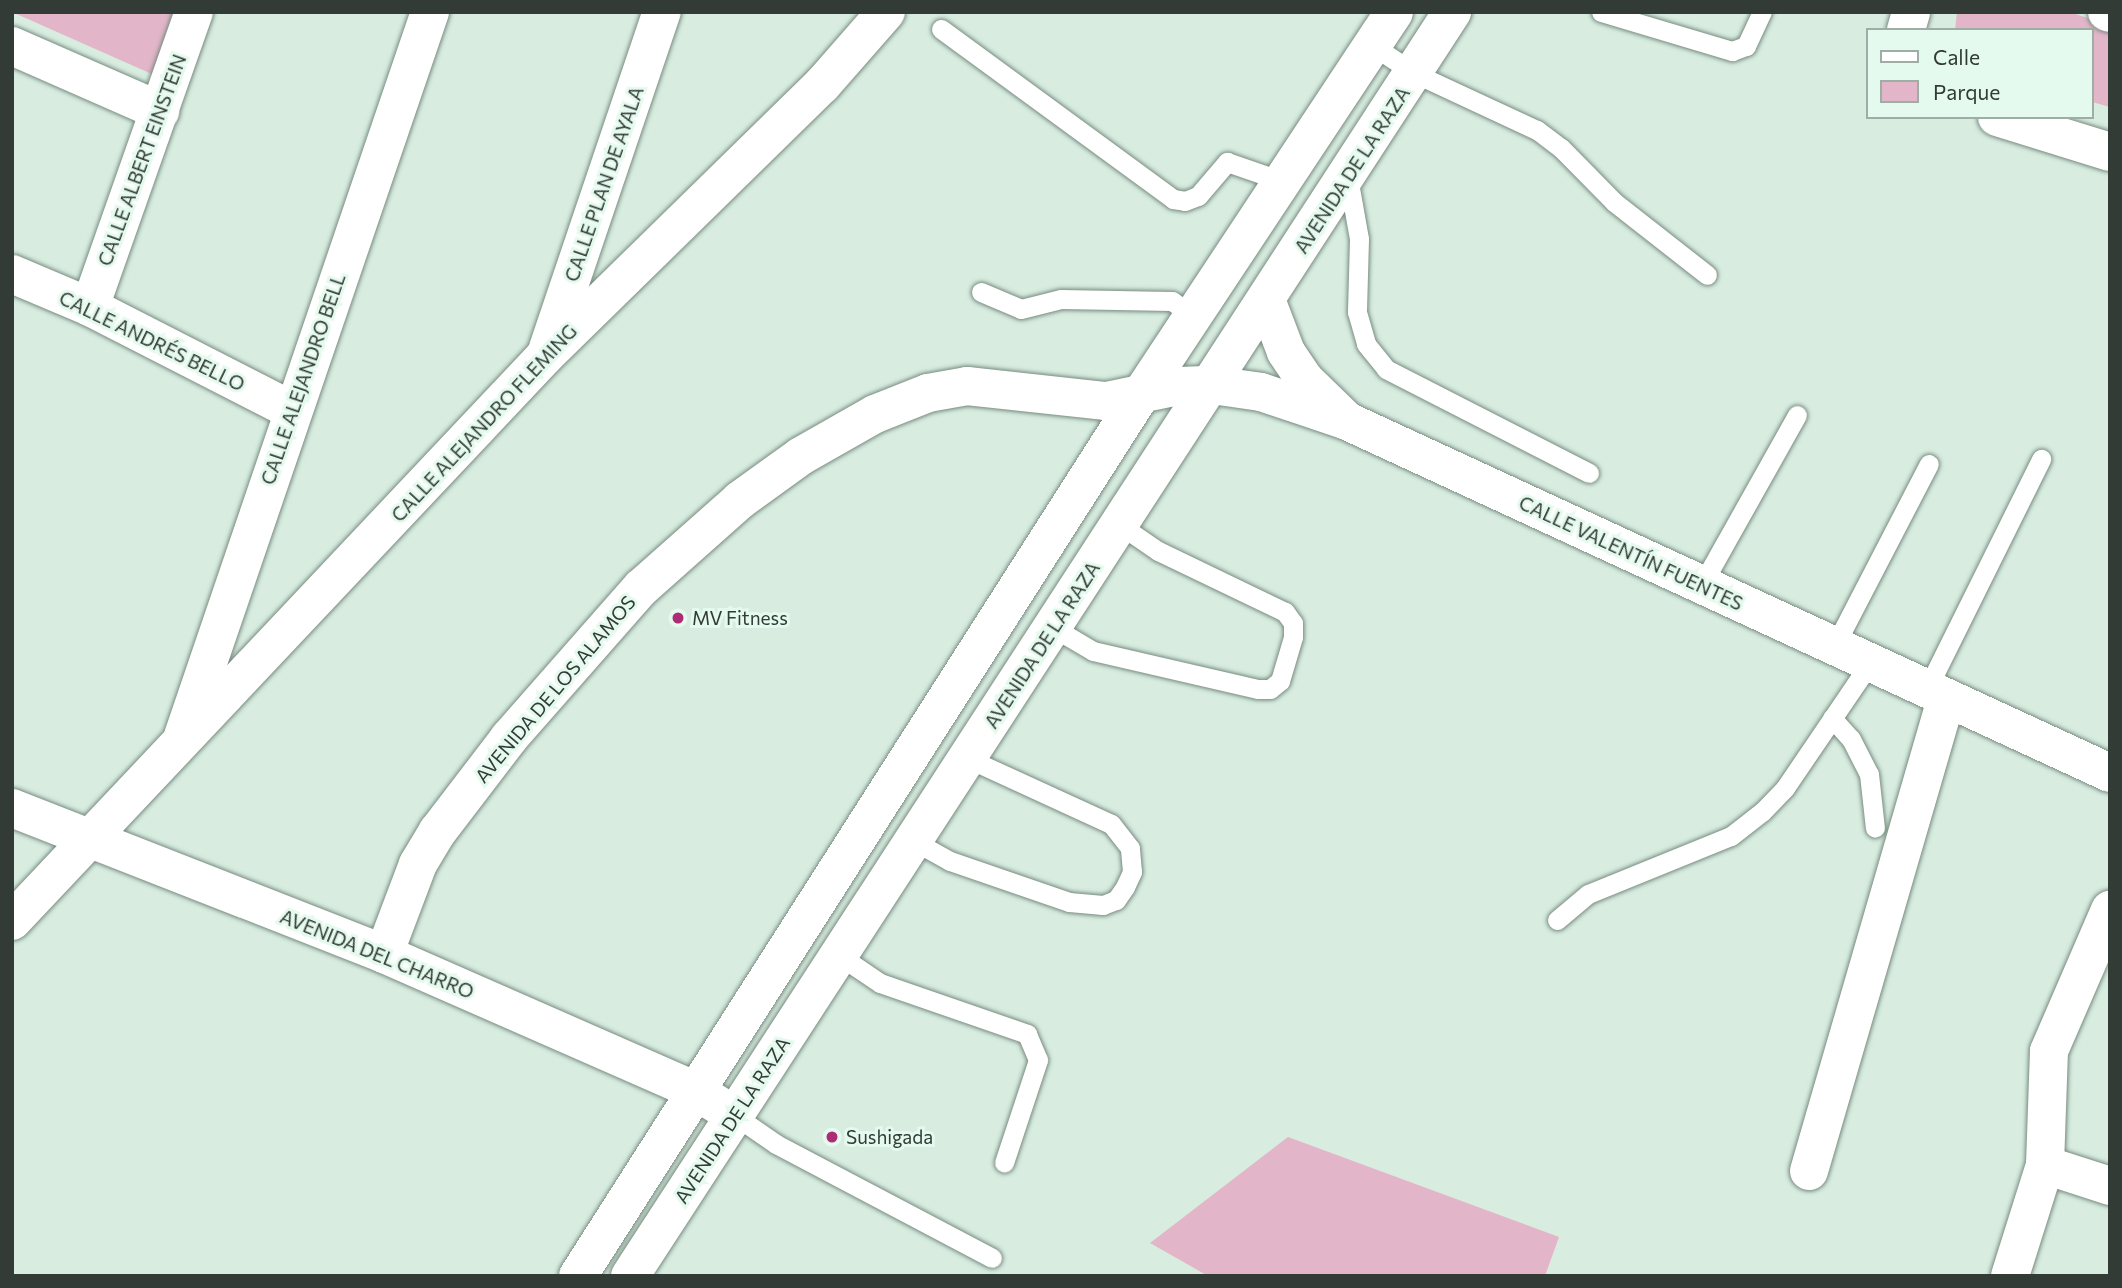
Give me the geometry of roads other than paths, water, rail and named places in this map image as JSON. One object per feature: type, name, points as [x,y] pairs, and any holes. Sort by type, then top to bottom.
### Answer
[{"type":"street","name":"CALLE ALBERT EINSTEIN","points":[[90,307],[194,12]]},
{"type":"street","name":"CALLE ALEJANDRO BELL","points":[[179,747],[291,410],[430,12]]},
{"type":"street","name":"CALLE PLAN DE AYALA","points":[[545,356],[662,12]]},
{"type":"street","name":"CALLE ALEJANDRO FLEMING","points":[[12,921],[545,356],[822,85],[886,12]]},
{"type":"street","points":[[578,1276],[1140,396],[1394,12]]},
{"type":"street","name":"AVENIDA DE LA RAZA","points":[[630,1276],[1267,302],[1452,12]]},
{"type":"street","points":[[12,46],[160,111]]},
{"type":"street","points":[[2003,119],[2110,152]]},
{"type":"street","name":"CALLE ANDRÉS BELLO","points":[[12,274],[90,307],[291,410]]},
{"type":"street","points":[[1267,302],[1286,352],[1304,379],[1347,421]]},
{"type":"street","name":"CALLE VALENTÍN FUENTES","points":[[1140,396],[1179,386],[1212,385],[1261,392],[1347,421],[2110,773]]},
{"type":"street","name":"AVENIDA DE LOS ALAMOS","points":[[384,954],[418,864],[509,738],[641,588],[770,475],[875,414],[928,393],[967,386],[1056,399],[1106,401],[1140,396]]},
{"type":"street","points":[[1809,1171],[1937,694]]},
{"type":"street","name":"AVENIDA DEL CHARRO","points":[[12,808],[89,841],[384,954],[696,1091],[734,1115]]},
{"type":"street","points":[[2010,1276],[2045,1164],[2049,1051],[2110,910]]},
{"type":"street","points":[[2045,1164],[2110,1186]]},
{"type":"lane","points":[[1601,12],[1732,51],[1746,46],[1762,12]]},
{"type":"lane","points":[[941,29],[1173,199],[1185,201],[1198,196],[1216,170],[1227,162],[1282,181]]},
{"type":"lane","points":[[1372,45],[1414,73],[1537,130],[1561,148],[1614,202],[1707,275]]},
{"type":"lane","points":[[1348,175],[1359,239],[1357,312],[1366,344],[1379,361],[1386,369],[1589,473]]},
{"type":"lane","points":[[981,292],[1021,309],[1061,299],[1172,301],[1193,316]]},
{"type":"lane","points":[[1701,586],[1797,415]]},
{"type":"lane","points":[[1937,694],[2041,459]]},
{"type":"lane","points":[[1834,647],[1928,464]]},
{"type":"lane","points":[[1054,628],[1093,651],[1258,689],[1270,689],[1280,681],[1293,637],[1293,623],[1285,612],[1158,551],[1120,526]]},
{"type":"lane","points":[[1557,920],[1588,894],[1623,877],[1731,836],[1785,788],[1870,663]]},
{"type":"lane","points":[[1832,718],[1851,739],[1869,774],[1875,828]]},
{"type":"lane","points":[[914,841],[950,861],[1090,906],[1116,900],[1125,887],[1132,872],[1130,848],[1111,824],[967,758]]},
{"type":"lane","points":[[840,956],[880,983],[1027,1034],[1038,1060],[1004,1163]]},
{"type":"lane","points":[[734,1115],[776,1143],[992,1258]]},
{"type":"place","name":"MV Fitness","points":[[678,618]]},
{"type":"place","name":"Sushigada","points":[[832,1137]]}]
